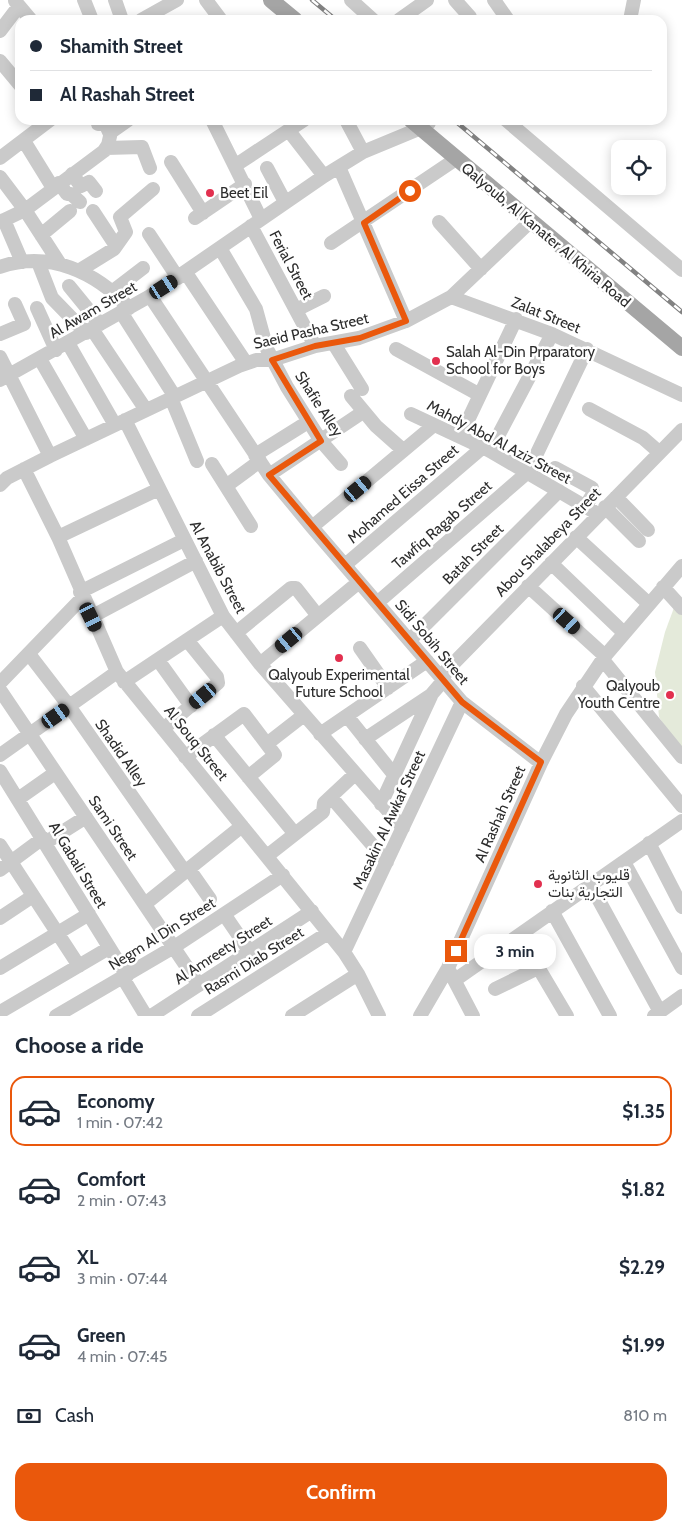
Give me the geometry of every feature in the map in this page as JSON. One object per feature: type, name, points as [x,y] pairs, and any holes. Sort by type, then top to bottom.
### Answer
[{"type":"main road","points":[[271,0],[289,15]]},
{"type":"main road","points":[[285,0],[302,15]]},
{"type":"main road","name":"Qalyoub, Al Kanater Al Khiria Road","points":[[424,125],[456,159],[682,348]]},
{"type":"main road","name":"Qalyoub, Al Kanater Al Khiria Road","points":[[424,125],[682,336]]},
{"type":"street","points":[[84,0],[90,15]]},
{"type":"street","points":[[114,0],[120,15]]},
{"type":"street","points":[[206,0],[217,15]]},
{"type":"street","points":[[351,0],[368,15]]},
{"type":"street","points":[[406,15],[427,0]]},
{"type":"street","points":[[455,0],[468,15]]},
{"type":"street","points":[[494,0],[504,15]]},
{"type":"street","points":[[631,15],[634,0]]},
{"type":"street","points":[[150,15],[173,1]]},
{"type":"street","points":[[0,31],[17,3],[27,15]]},
{"type":"street","points":[[0,61],[15,79]]},
{"type":"street","points":[[0,158],[24,141],[41,125]]},
{"type":"street","points":[[22,262],[2,219],[25,210],[106,148],[119,125]]},
{"type":"street","name":"Ferial Street","points":[[215,125],[245,184],[256,223],[296,310],[315,346]]},
{"type":"street","points":[[236,165],[296,125]]},
{"type":"street","points":[[298,125],[324,176]]},
{"type":"street","points":[[349,125],[363,152]]},
{"type":"street","name":"Al Awam Street","points":[[5,378],[150,296],[324,176],[363,152],[418,125]]},
{"type":"street","points":[[512,125],[682,270]]},
{"type":"street","points":[[24,141],[56,186],[67,194],[71,194],[75,206],[41,236]]},
{"type":"street","points":[[106,148],[142,147],[150,168]]},
{"type":"street","points":[[331,243],[364,223],[456,159]]},
{"type":"street","points":[[171,162],[199,216],[245,184]]},
{"type":"street","points":[[339,167],[406,321]]},
{"type":"street","points":[[267,168],[285,202]]},
{"type":"street","points":[[72,174],[81,186],[89,182],[96,191]]},
{"type":"street","points":[[0,177],[25,210],[60,264]]},
{"type":"street","points":[[80,270],[116,246],[126,233],[120,217],[153,189]]},
{"type":"street","points":[[93,211],[116,246]]},
{"type":"street","points":[[439,222],[481,268]]},
{"type":"street","name":"Saeid Pasha Street","points":[[2,477],[24,469],[246,363],[272,360],[315,346],[334,344],[376,333],[406,321],[450,297],[530,222]]},
{"type":"street","points":[[149,234],[182,275],[246,363]]},
{"type":"street","name":"Shafie Alley","points":[[220,248],[256,309],[272,360],[308,422],[321,441],[341,464]]},
{"type":"street","points":[[1,265],[22,262],[60,264],[80,270],[113,291],[173,398],[198,461]]},
{"type":"street","points":[[38,262],[52,298],[93,329]]},
{"type":"street","points":[[113,291],[143,268]]},
{"type":"street","points":[[69,286],[93,329],[146,410]]},
{"type":"street","name":"Sidi Sobih Street","points":[[150,296],[208,380],[269,475],[312,527],[462,702],[541,762]]},
{"type":"street","points":[[296,310],[324,296]]},
{"type":"street","name":"Zalat Street","points":[[450,297],[552,334],[587,349],[682,396]]},
{"type":"street","points":[[0,334],[24,324],[16,304]]},
{"type":"street","points":[[37,308],[56,350]]},
{"type":"street","points":[[460,437],[516,320]]},
{"type":"street","points":[[486,450],[552,334]]},
{"type":"street","name":"Al Anabib Street","points":[[68,343],[120,423],[159,489],[223,616],[260,664],[403,828]]},
{"type":"street","points":[[334,344],[363,412],[403,450]]},
{"type":"street","points":[[396,349],[480,395]]},
{"type":"street","points":[[528,472],[587,349]]},
{"type":"street","points":[[0,357],[5,378],[50,456]]},
{"type":"street","points":[[40,359],[86,439]]},
{"type":"street","points":[[589,408],[643,438],[660,452]]},
{"type":"street","points":[[269,475],[363,412]]},
{"type":"street","name":"Mahdy Abd Al Aziz Street","points":[[412,414],[528,472],[585,507],[602,511],[644,535],[616,497]]},
{"type":"street","points":[[226,486],[258,458],[308,422]]},
{"type":"street","points":[[312,527],[434,424]]},
{"type":"street","name":"Abou Shalabeya Street","points":[[431,696],[443,681],[446,671],[682,430]]},
{"type":"street","name":"Mohamed Eissa Street","points":[[345,564],[486,450]]},
{"type":"street","points":[[212,464],[251,526]]},
{"type":"street","points":[[555,468],[592,488],[593,494],[585,507]]},
{"type":"street","name":"Al Souq Street","points":[[24,469],[58,537],[91,617],[121,677],[344,952],[358,974],[379,1016]]},
{"type":"street","name":"Tawfiq Ragab Street","points":[[378,603],[528,472]]},
{"type":"street","points":[[58,537],[159,489]]},
{"type":"street","name":"Batah Street","points":[[410,640],[559,491]]},
{"type":"street","points":[[576,537],[649,604]]},
{"type":"street","points":[[0,683],[82,595],[184,540]]},
{"type":"street","points":[[91,617],[196,561]]},
{"type":"street","points":[[550,563],[624,633]]},
{"type":"street","name":"Al Rashah Street","points":[[420,1016],[452,974],[541,762],[583,686],[624,633],[682,566]]},
{"type":"street","points":[[260,664],[359,582]]},
{"type":"street","points":[[528,586],[604,658],[682,757]]},
{"type":"street","points":[[663,587],[682,608]]},
{"type":"street","points":[[236,633],[291,588],[296,588],[318,616]]},
{"type":"street","points":[[0,755],[69,706],[121,677],[158,660],[223,616]]},
{"type":"street","points":[[163,730],[218,681],[187,640]]},
{"type":"street","points":[[360,648],[388,688]]},
{"type":"street","name":"Shadid Alley","points":[[29,654],[210,899]]},
{"type":"street","points":[[158,660],[191,706]]},
{"type":"street","points":[[320,734],[427,661]]},
{"type":"street","points":[[583,686],[682,806]]},
{"type":"street","name":"Sami Street","points":[[0,690],[199,985]]},
{"type":"street","points":[[366,739],[431,696]]},
{"type":"street","points":[[381,804],[431,696]]},
{"type":"street","name":"Masakin Al Awkaf Street","points":[[344,952],[462,702]]},
{"type":"street","points":[[185,757],[244,714],[275,754],[275,757],[248,777]]},
{"type":"street","points":[[268,743],[304,715]]},
{"type":"street","points":[[347,716],[395,776]]},
{"type":"street","points":[[214,735],[295,834]]},
{"type":"street","points":[[18,799],[55,773]]},
{"type":"street","points":[[267,856],[323,812],[324,803],[356,774]]},
{"type":"street","name":"Al Gabali Street","points":[[2,781],[18,799],[44,840],[110,948],[146,1016]]},
{"type":"street","points":[[331,797],[387,862]]},
{"type":"street","points":[[6,866],[44,840],[86,817]]},
{"type":"street","points":[[473,1016],[452,974],[519,935],[649,843],[681,823]]},
{"type":"street","points":[[145,904],[242,826]]},
{"type":"street","points":[[649,843],[682,907]]},
{"type":"street","points":[[0,845],[6,866],[33,896],[79,966]]},
{"type":"street","points":[[624,862],[682,968]]},
{"type":"street","name":"Negm Al Din Street","points":[[56,1016],[174,948],[283,875]]},
{"type":"street","points":[[590,884],[657,1014],[682,996]]},
{"type":"street","points":[[0,918],[33,896]]},
{"type":"street","name":"Al Amreety Street","points":[[151,1016],[312,911]]},
{"type":"street","points":[[552,911],[610,1016]]},
{"type":"street","points":[[0,968],[89,914]]},
{"type":"street","points":[[224,914],[250,952]]},
{"type":"street","name":"Rasmi Diab Street","points":[[198,1016],[328,933]]},
{"type":"street","points":[[519,935],[567,1016]]},
{"type":"street","points":[[0,1012],[110,948]]},
{"type":"street","points":[[495,989],[538,968]]},
{"type":"street","points":[[292,1016],[358,974]]},
{"type":"green space","name":"Qalyoub Youth Centre","points":[[675,605],[682,614],[682,754],[659,717],[655,672],[665,632]]},
{"type":"railway","points":[[312,0],[330,15]]},
{"type":"railway","points":[[460,125],[682,312]]},
{"type":"place","name":"Beet Eil","points":[[210,193]]},
{"type":"place","name":"Salah Al-Din Prparatory School for Boys","points":[[436,361]]},
{"type":"place","name":"Qalyoub Experimental Future School","points":[[339,658]]},
{"type":"place","name":"Qalyoub Youth Centre","points":[[670,695]]},
{"type":"place","name":"قليوب الثانوية التجارية بنات","points":[[538,884]]},
{"type":"route","points":[[410,191],[364,223],[406,321],[360,338],[315,346],[272,360],[321,441],[269,475],[462,702],[541,762],[456,951]]}]
